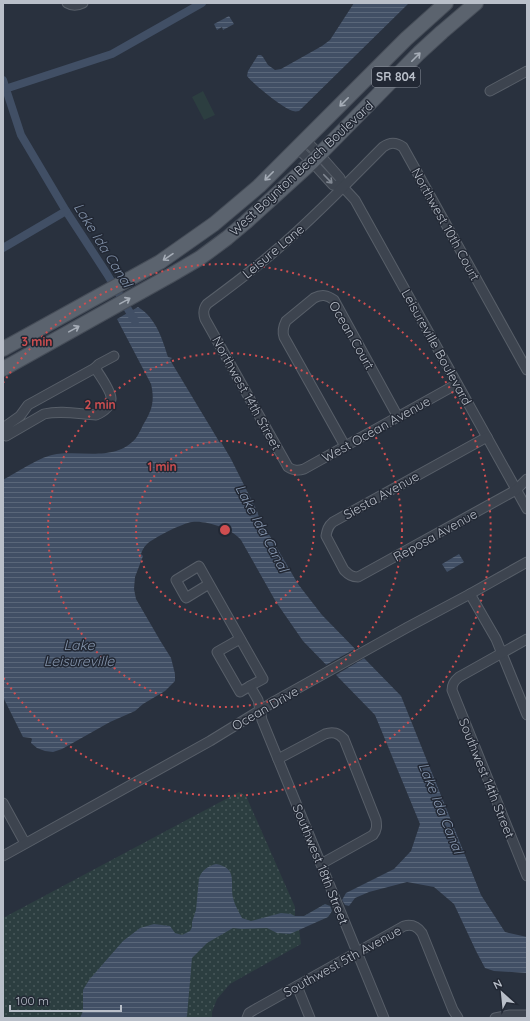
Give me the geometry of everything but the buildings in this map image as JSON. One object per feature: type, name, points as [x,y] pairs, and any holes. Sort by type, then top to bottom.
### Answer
[{"type":"main road","name":"West Boynton Beach Boulevard","points":[[3,348],[160,262],[214,224],[259,186],[406,39],[446,3]]},
{"type":"main road","name":"West Boynton Beach Boulevard","points":[[3,369],[200,258],[227,238],[315,158],[419,53],[476,3]]},
{"type":"street","points":[[66,3],[80,5],[83,3]]},
{"type":"street","points":[[490,91],[527,71]]},
{"type":"street","name":"Northwest 10th Court","points":[[343,187],[383,146],[388,143],[393,143],[403,147],[527,370]]},
{"type":"street","name":"Leisureville Boulevard","points":[[301,144],[315,158],[340,178],[343,187],[355,200],[527,509]]},
{"type":"street","name":"Leisure Lane","points":[[203,314],[206,304],[275,252],[343,187]]},
{"type":"street","name":"Ocean Court","points":[[345,446],[284,337],[283,326],[286,322],[314,298],[324,295],[334,300],[398,417]]},
{"type":"street","name":"Northwest 14th Street","points":[[203,314],[288,468],[293,470]]},
{"type":"street","points":[[5,432],[28,405],[114,356]]},
{"type":"street","points":[[5,432],[44,414],[62,413],[96,415],[104,411],[111,398],[95,368]]},
{"type":"street","name":"West Ocean Avenue","points":[[293,470],[298,471],[304,469],[457,384]]},
{"type":"street","name":"Siesta Avenue","points":[[353,577],[344,570],[326,536],[329,526],[333,522],[487,437]]},
{"type":"street","points":[[516,490],[527,479]]},
{"type":"street","name":"Reposa Avenue","points":[[353,577],[358,577],[516,490]]},
{"type":"street","name":"Ocean Drive","points":[[3,856],[204,744],[260,710],[527,562]]},
{"type":"street","points":[[209,584],[263,679],[240,692],[217,652],[240,639]]},
{"type":"street","points":[[470,594],[496,639],[526,711]]},
{"type":"street","points":[[502,653],[527,639]]},
{"type":"street","name":"Southwest 14th Street","points":[[502,653],[459,677],[452,685],[452,690],[527,876]]},
{"type":"street","name":"Southwest 18th Street","points":[[250,686],[258,700],[262,720],[384,1018]]},
{"type":"street","points":[[278,759],[330,732],[335,732],[344,739],[376,820],[376,831],[373,835],[321,864]]},
{"type":"street","points":[[3,803],[25,844]]},
{"type":"street","name":"Southwest 5th Avenue","points":[[247,1018],[249,1013],[254,1010],[404,926],[409,925],[415,926],[422,933],[453,1010],[458,1018]]},
{"type":"street","points":[[297,986],[310,1018]]},
{"type":"street","points":[[495,1018],[510,1015],[527,1015]]},
{"type":"shaded area","points":[[203,91],[215,115],[204,120],[192,97]]},
{"type":"shaded area","points":[[239,792],[246,796],[295,907],[295,916],[304,916],[325,904],[330,906],[332,911],[328,917],[299,929],[301,944],[230,984],[217,999],[212,1012],[212,1018],[3,1018],[3,918]]},
{"type":"water","points":[[354,3],[409,3],[299,111],[293,111],[283,106],[247,76],[248,71],[258,55],[261,55],[268,65],[275,70],[281,69],[322,46],[330,40]]},
{"type":"water","points":[[229,16],[234,24],[223,30],[222,27],[217,30],[214,24]]},
{"type":"water","name":"Lake Leisureville","points":[[138,307],[149,317],[158,329],[168,357],[172,358],[170,360],[231,459],[257,511],[262,526],[270,536],[298,584],[322,615],[401,696],[481,895],[505,932],[527,937],[527,973],[494,971],[485,968],[454,904],[434,887],[407,882],[369,892],[355,898],[349,906],[345,905],[342,900],[346,893],[394,869],[411,851],[420,824],[375,715],[303,641],[276,602],[241,540],[226,529],[204,522],[188,523],[151,541],[145,546],[141,553],[143,556],[135,577],[134,589],[136,599],[171,658],[175,681],[165,691],[143,704],[135,711],[110,722],[62,749],[53,752],[45,751],[37,748],[31,743],[31,738],[23,737],[3,697],[3,480],[34,462],[52,455],[108,453],[128,446],[136,438],[151,410],[153,396],[151,384],[117,319]]},
{"type":"water","points":[[459,554],[464,562],[447,572],[442,564]]},
{"type":"water","points":[[216,864],[228,869],[232,876],[233,898],[242,918],[251,921],[281,913],[304,916],[325,904],[330,906],[332,911],[328,917],[290,934],[277,933],[267,928],[233,928],[207,943],[192,958],[186,1018],[80,1018],[83,1011],[83,990],[89,980],[123,941],[140,928],[154,924],[170,926],[175,933],[182,935],[190,931],[196,910],[199,878],[206,869]]},
{"type":"pier","points":[[357,648],[366,657],[334,676],[324,666]]},
{"type":"waterway","points":[[5,89],[112,54],[202,3]]},
{"type":"waterway","name":"Lake Ida Canal","points":[[3,80],[21,135],[66,211],[107,274],[135,321]]},
{"type":"waterway","points":[[3,248],[66,211]]}]
